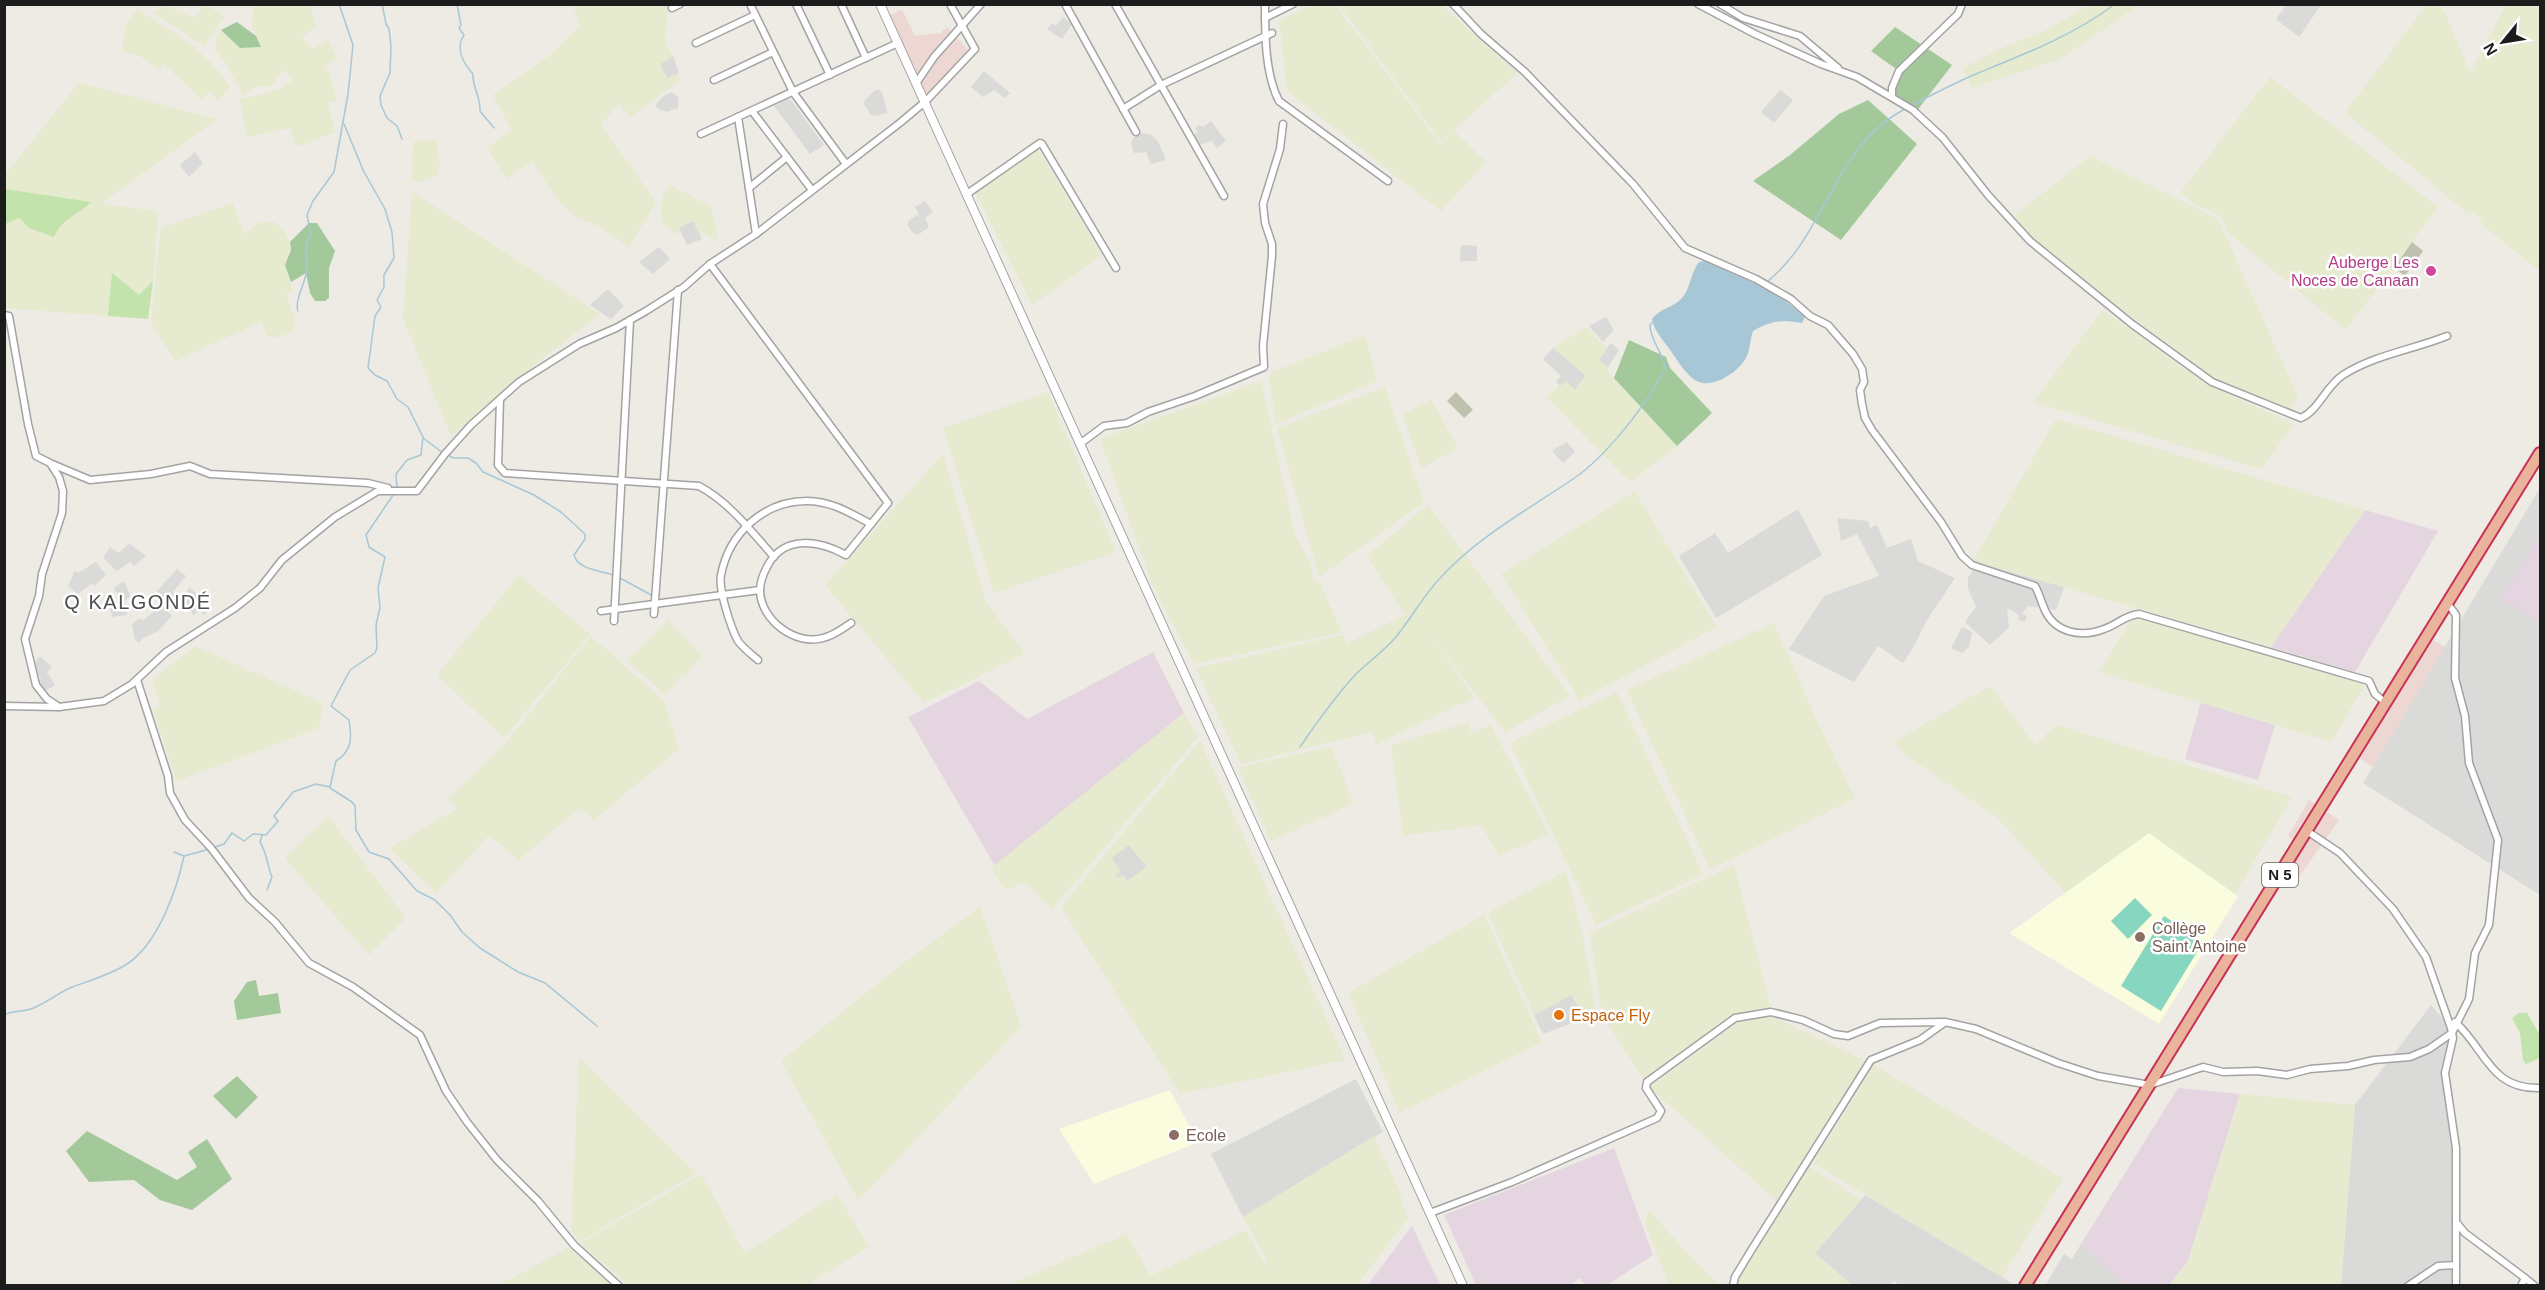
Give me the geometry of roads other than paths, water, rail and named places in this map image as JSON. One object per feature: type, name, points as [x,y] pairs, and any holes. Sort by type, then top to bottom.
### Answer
[{"type":"highway","name":"N 5","points":[[2025,1286],[2541,454]]},
{"type":"street","points":[[672,8],[680,4]]},
{"type":"street","points":[[750,4],[793,92],[846,164]]},
{"type":"street","points":[[796,4],[830,75]]},
{"type":"street","points":[[841,4],[866,58]]},
{"type":"street","points":[[880,4],[1462,1286]]},
{"type":"street","points":[[917,82],[934,57],[981,4]]},
{"type":"street","points":[[1065,4],[1136,132]]},
{"type":"street","points":[[1115,4],[1224,196]]},
{"type":"street","points":[[1265,4],[1272,84],[1279,101],[1388,181]]},
{"type":"street","points":[[1265,18],[1293,4]]},
{"type":"street","points":[[1453,4],[1481,34],[1525,72],[1633,184],[1685,248],[1756,279],[1791,299],[1840,337],[1862,369],[1864,381],[1860,390],[1865,418],[1941,522],[1966,561],[2035,586],[2050,618],[2070,633],[2083,634],[2106,629],[2126,617],[2139,614],[2369,681],[2375,694],[2386,703]]},
{"type":"street","points":[[1698,4],[1755,34],[1821,64],[1840,70],[1913,110],[1943,138],[1988,195],[2030,241],[2132,324],[2220,386],[2301,418],[2311,412],[2335,380],[2353,368],[2390,353],[2425,345],[2446,336]]},
{"type":"street","points":[[1720,4],[1743,18],[1800,36],[1816,47],[1840,70]]},
{"type":"street","points":[[1892,97],[1892,88],[1899,71],[1958,14],[1962,4]]},
{"type":"street","points":[[4,315],[9,316],[27,424],[36,456],[50,463],[90,480],[151,474],[195,466],[210,474],[368,483],[411,493],[417,492],[450,448],[488,408],[519,382],[579,344],[630,320],[678,290],[710,264],[756,234],[926,101],[975,49],[951,5]]},
{"type":"street","points":[[696,43],[755,15]]},
{"type":"street","points":[[1124,109],[1161,85],[1269,34]]},
{"type":"street","points":[[702,134],[898,43]]},
{"type":"street","points":[[714,81],[773,52]]},
{"type":"street","points":[[752,111],[812,190]]},
{"type":"street","points":[[738,117],[756,234]]},
{"type":"street","points":[[1081,443],[1104,426],[1127,423],[1148,412],[1195,396],[1264,367],[1263,346],[1272,244],[1265,223],[1263,204],[1280,148],[1283,124]]},
{"type":"street","points":[[967,194],[1040,143],[1116,268]]},
{"type":"street","points":[[749,188],[787,157]]},
{"type":"street","points":[[710,264],[888,503],[846,555],[820,544],[792,544],[774,557],[765,572],[760,590],[767,613],[776,624],[793,636],[821,639],[851,623]]},
{"type":"street","points":[[654,614],[678,290]]},
{"type":"street","points":[[614,621],[630,320]]},
{"type":"street","points":[[500,400],[498,465],[505,473],[699,486],[710,492],[747,526],[774,557]]},
{"type":"street","points":[[50,463],[62,486],[62,513],[42,574],[39,596],[25,639],[36,685],[47,699],[59,706]]},
{"type":"street","points":[[4,706],[59,706],[104,701],[137,680],[166,652],[235,608],[260,588],[282,560],[323,526],[378,491],[391,489]]},
{"type":"street","points":[[758,660],[738,641],[722,595],[721,576],[734,541],[760,514],[775,506],[791,502],[809,501],[841,508],[871,524]]},
{"type":"street","points":[[601,611],[760,590]]},
{"type":"street","points":[[2448,604],[2456,615],[2455,678],[2465,716],[2469,763],[2498,840],[2489,925],[2475,953],[2469,999],[2452,1034],[2445,1073],[2456,1148],[2456,1286]]},
{"type":"street","points":[[137,680],[168,776],[170,793],[185,820],[214,852],[249,898],[275,922],[309,963],[353,987],[420,1035],[446,1091],[497,1160],[538,1201],[574,1245],[619,1286]]},
{"type":"street","points":[[2307,831],[2340,853],[2393,909],[2426,957],[2452,1034]]},
{"type":"street","points":[[1430,1213],[1512,1182],[1657,1118],[1661,1111],[1646,1088],[1647,1082],[1735,1018],[1777,1013],[1803,1020],[1834,1034],[1848,1036],[1880,1023],[1945,1022],[1976,1029],[2058,1063],[2092,1074],[2132,1084],[2150,1085],[2203,1067],[2223,1071],[2257,1071],[2287,1075],[2373,1060],[2410,1057],[2452,1034]]},
{"type":"street","points":[[2447,1017],[2457,1022],[2489,1067],[2509,1082],[2541,1088]]},
{"type":"street","points":[[1733,1286],[1735,1277],[1871,1060],[1920,1040],[1945,1022]]},
{"type":"street","points":[[2456,1222],[2465,1233],[2535,1286]]},
{"type":"street","points":[[2408,1286],[2438,1266],[2456,1265]]},
{"type":"street","points":[[2520,1286],[2525,1278]]},
{"type":"water","points":[[1704,261],[1769,291],[1805,317],[1802,323],[1777,322],[1753,331],[1743,363],[1726,377],[1712,383],[1699,382],[1691,377],[1657,332],[1652,319],[1684,296],[1696,266],[1699,262]]},
{"type":"waterway","points":[[298,311],[298,302],[307,269],[306,245],[311,235],[307,215],[313,201],[334,172],[348,94],[353,45],[339,4]]},
{"type":"waterway","points":[[382,4],[391,46],[390,73],[380,96],[381,105],[387,118],[397,126],[402,139]]},
{"type":"waterway","points":[[457,4],[461,25],[459,28],[464,35],[460,45],[461,55],[473,74],[480,111],[494,128]]},
{"type":"waterway","points":[[1911,106],[2066,34],[2115,4]]},
{"type":"waterway","points":[[1768,281],[1788,261],[1805,238],[1846,166],[1862,144],[1882,124],[1907,108]]},
{"type":"waterway","points":[[344,124],[364,172],[385,209],[392,232],[394,258],[384,275],[384,287],[377,300],[381,307],[375,316],[368,368],[375,375],[387,381],[397,399],[408,407],[423,437],[421,455],[407,460],[396,474],[397,489]]},
{"type":"waterway","points":[[1300,747],[1348,683],[1395,638],[1429,590],[1456,562],[1488,536],[1585,470],[1612,444],[1637,413],[1665,368],[1651,331],[1650,325],[1654,321]]},
{"type":"waterway","points":[[423,438],[443,453]]},
{"type":"waterway","points":[[447,455],[454,458],[468,458],[476,463],[483,472],[534,495],[561,512],[585,534],[585,539],[574,555],[576,560],[585,567],[613,575]]},
{"type":"waterway","points":[[215,847],[224,844],[232,833],[244,841],[253,834],[266,835],[278,821],[274,816],[293,792],[316,784],[330,787],[336,761],[345,753],[350,744],[349,720],[331,706],[350,670],[375,653],[377,648],[376,625],[380,607],[378,588],[385,557],[369,547],[366,535],[393,495]]},
{"type":"waterway","points":[[620,578],[653,596]]},
{"type":"waterway","points":[[330,788],[355,806],[356,830],[369,852],[389,859],[417,891],[435,900],[462,932],[480,948],[518,972],[545,983],[597,1026]]},
{"type":"waterway","points":[[262,835],[260,842],[272,877],[267,890]]},
{"type":"waterway","points":[[174,852],[184,856],[210,849]]},
{"type":"waterway","points":[[4,1015],[36,1007],[72,987],[114,971],[138,955],[157,930],[164,915],[184,856]]},
{"type":"place","name":"Auberge Les Noces de Canaan","points":[[2431,271]]},
{"type":"place","name":"Collège Saint Antoine","points":[[2140,937]]},
{"type":"place","name":"Espace Fly","points":[[1559,1015]]},
{"type":"place","name":"Ecole","points":[[1174,1135]]},
{"type":"district","name":"Q KALGONDÉ","points":[[138,602]]}]
